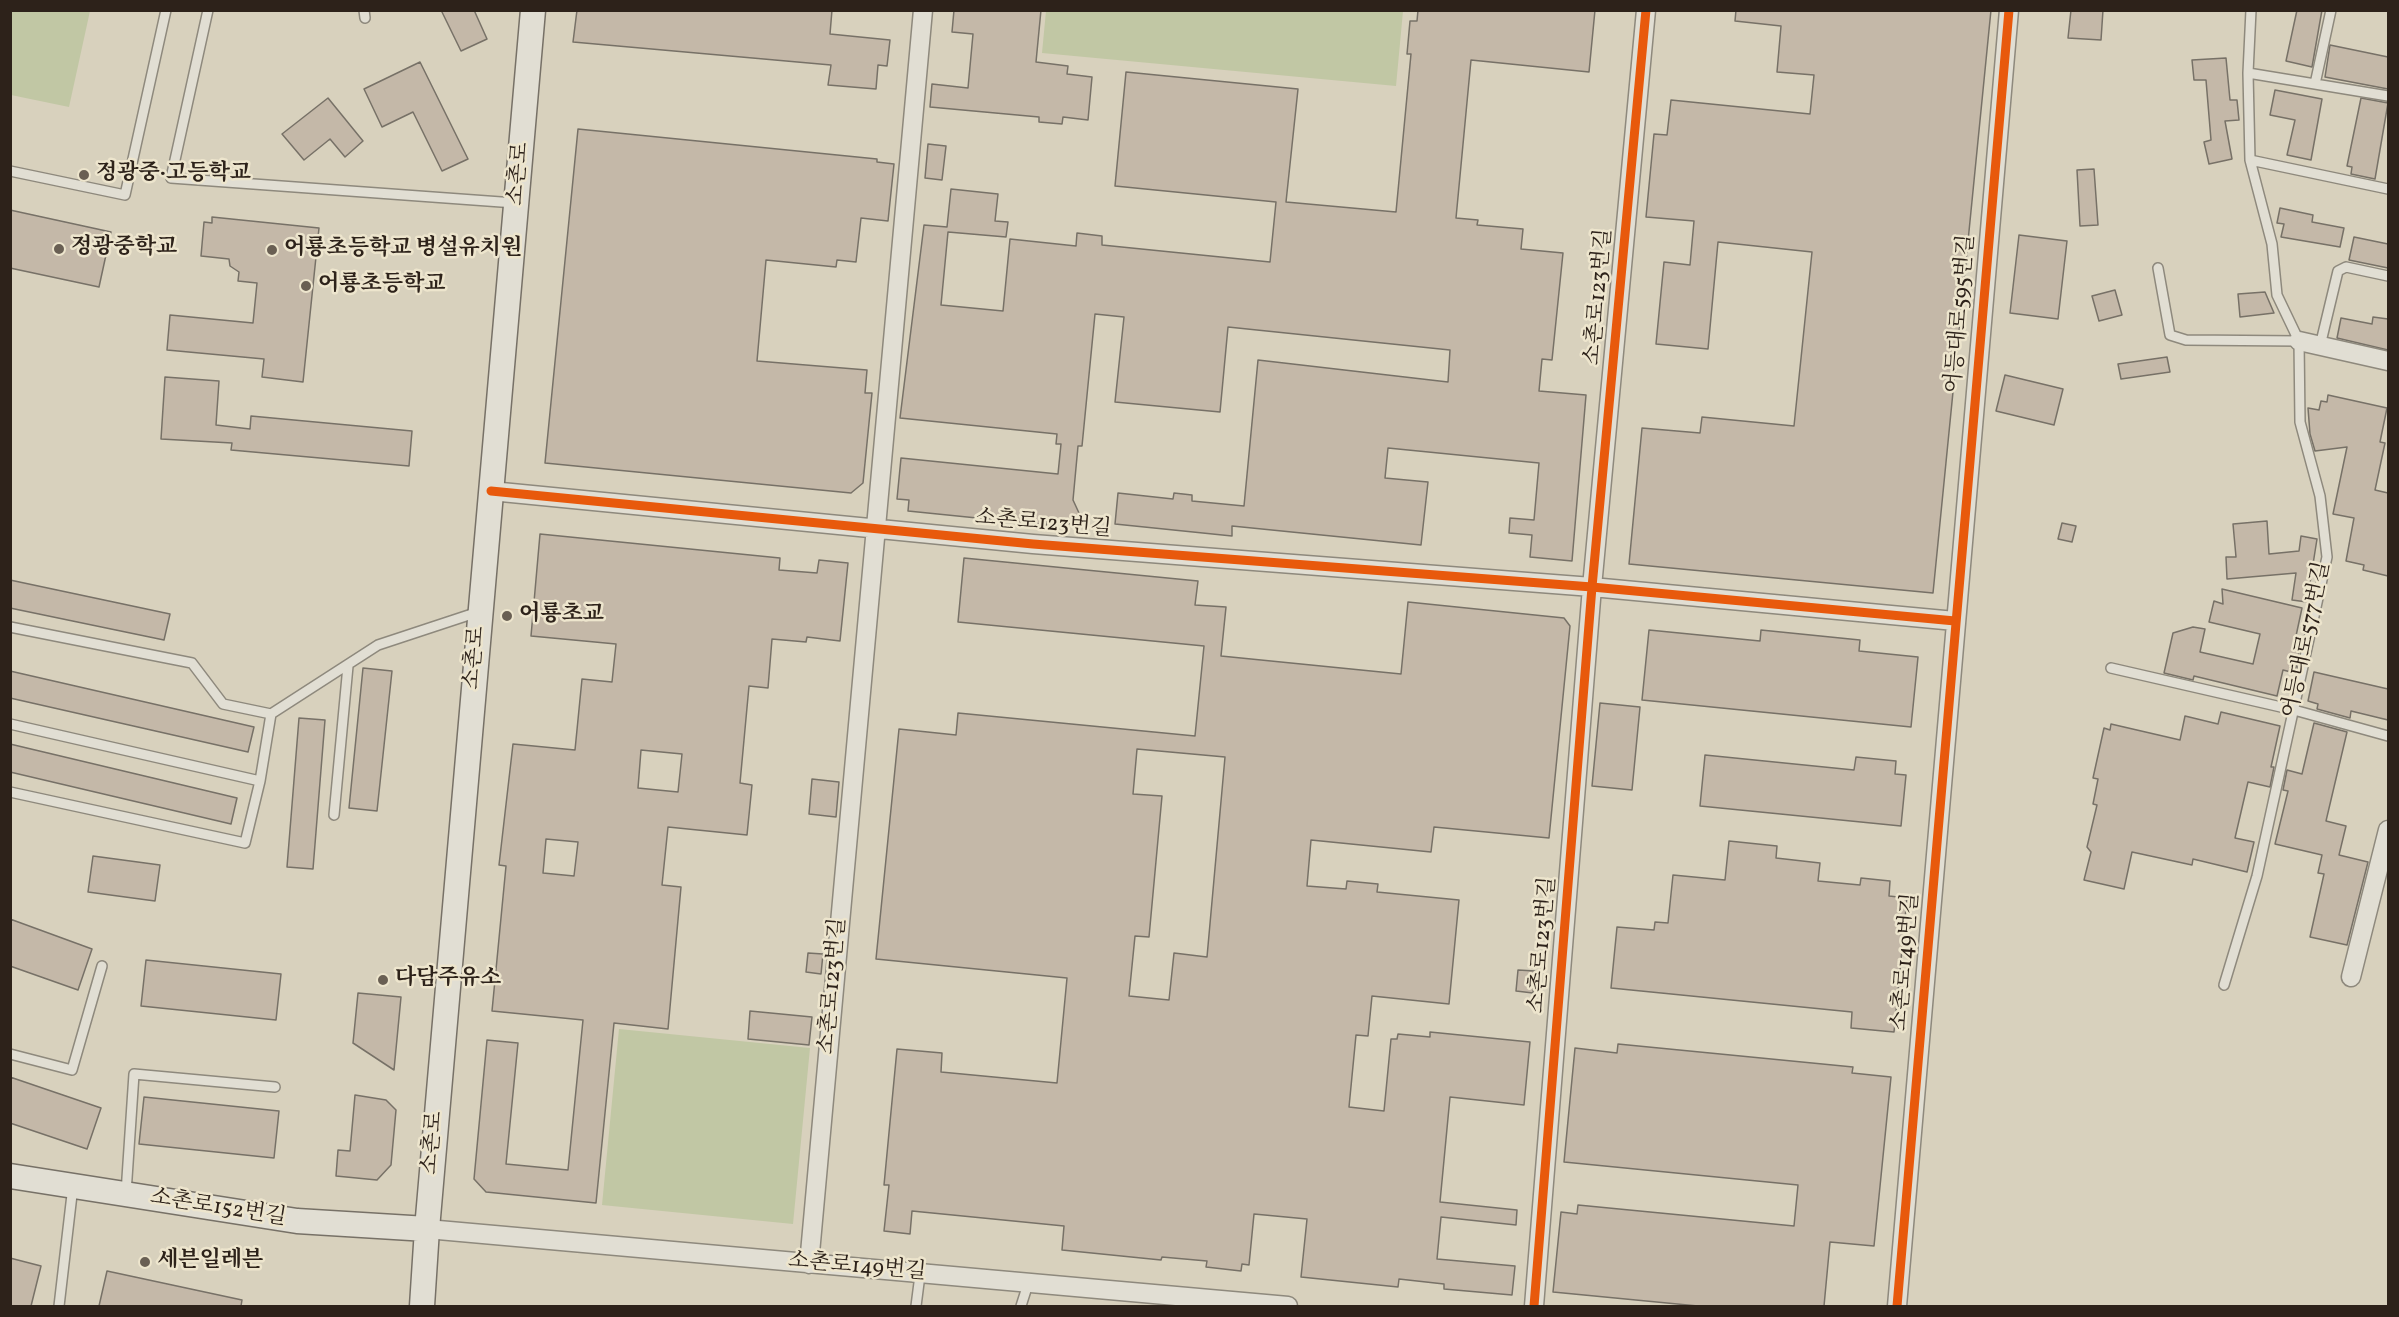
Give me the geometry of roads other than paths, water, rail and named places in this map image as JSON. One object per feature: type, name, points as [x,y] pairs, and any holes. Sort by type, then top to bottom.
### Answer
[{"type":"street","name":"소촌로","points":[[422,1306],[533,10]]},
{"type":"street","name":"소촌로123번길","points":[[809,1264],[923,10]]},
{"type":"street","name":"소촌로123번길","points":[[1534,1306],[1592,587],[1646,10]]},
{"type":"street","name":"어등대로595번길","points":[[1955,621],[2009,10]]},
{"type":"street","points":[[2299,341],[2388,361]]},
{"type":"street","name":"소촌로123번길","points":[[491,491],[875,530],[1592,587],[1955,621]]},
{"type":"street","name":"소촌로149번길","points":[[1897,1306],[1955,621]]},
{"type":"street","points":[[2351,977],[2388,830]]},
{"type":"street","name":"소촌로152번길","points":[[10,1176],[297,1221],[427,1229]]},
{"type":"street","name":"소촌로149번길","points":[[427,1229],[920,1275],[1288,1306]]},
{"type":"lane","points":[[10,171],[125,195],[166,10]]},
{"type":"lane","points":[[208,10],[171,178],[518,203]]},
{"type":"lane","name":"어등대로577번길","points":[[2224,985],[2257,876],[2327,557],[2320,496],[2300,422],[2299,341],[2277,295],[2272,244],[2250,160],[2248,73],[2251,10]]},
{"type":"lane","points":[[2315,84],[2331,10]]},
{"type":"lane","points":[[2248,73],[2388,96]]},
{"type":"lane","points":[[2250,160],[2388,189]]},
{"type":"lane","points":[[2320,346],[2338,271],[2346,267],[2388,276]]},
{"type":"lane","points":[[2158,268],[2170,335],[2186,340],[2299,341]]},
{"type":"lane","points":[[10,627],[192,663],[223,704],[271,714],[378,645],[481,611]]},
{"type":"lane","points":[[334,815],[348,666]]},
{"type":"lane","points":[[2111,668],[2294,710],[2388,736]]},
{"type":"lane","points":[[10,792],[245,843],[260,781],[271,714]]},
{"type":"lane","points":[[10,724],[260,781]]},
{"type":"lane","points":[[10,1054],[72,1070],[102,966]]},
{"type":"lane","points":[[126,1195],[134,1074],[275,1087]]},
{"type":"lane","points":[[59,1306],[73,1186]]},
{"type":"lane","points":[[916,1306],[920,1275]]},
{"type":"lane","points":[[1021,1306],[1028,1284]]},
{"type":"place","name":"정광중·고등학교","points":[[84,175]]},
{"type":"place","name":"정광중학교","points":[[59,249]]},
{"type":"place","name":"어룡초등학교 병설유치원","points":[[272,250]]},
{"type":"place","name":"어룡초등학교","points":[[306,286]]},
{"type":"place","name":"어룡초교","points":[[507,616]]},
{"type":"place","name":"다담주유소","points":[[383,980]]},
{"type":"place","name":"세븐일레븐","points":[[145,1262]]}]
